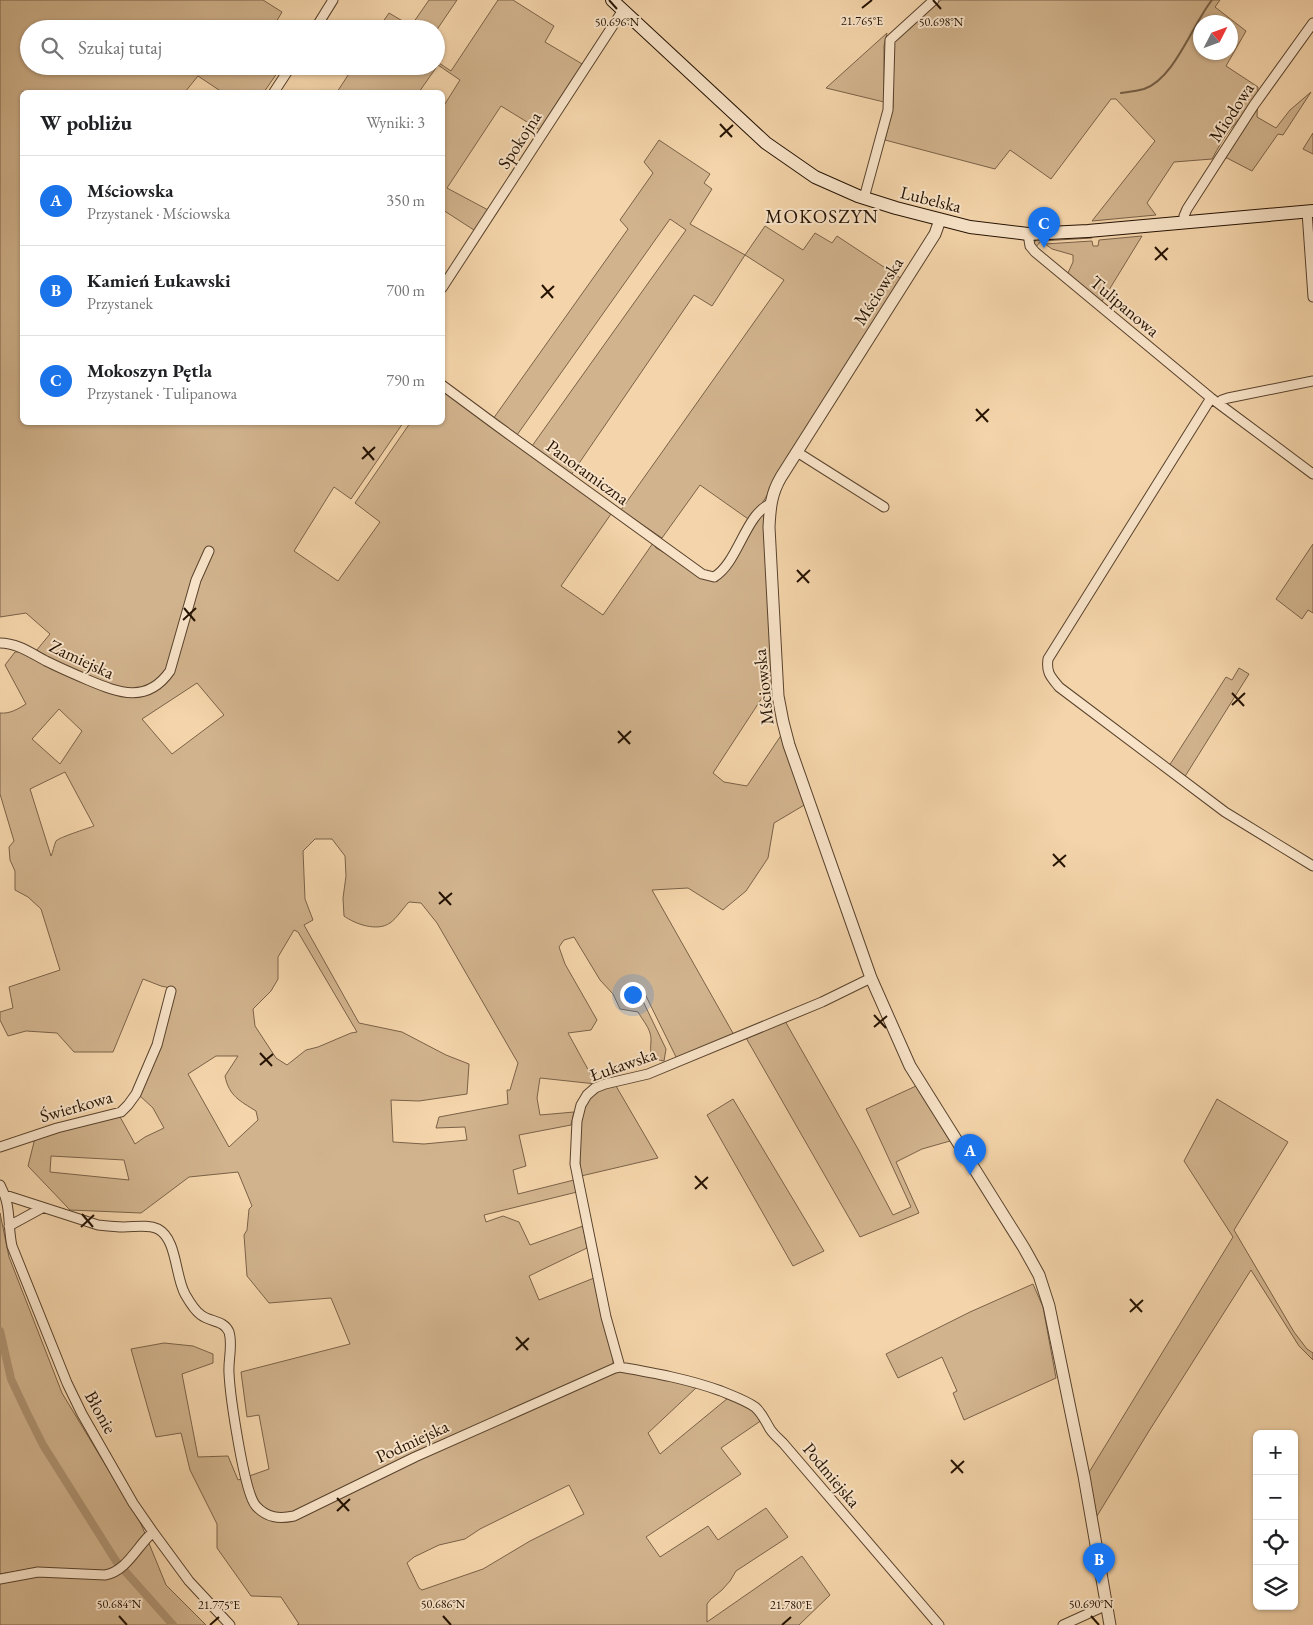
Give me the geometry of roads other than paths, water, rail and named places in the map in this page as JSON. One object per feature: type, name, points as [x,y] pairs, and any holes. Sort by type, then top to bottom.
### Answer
[{"type":"main road","name":"Lubelska","points":[[612,0],[766,144],[815,177],[864,198],[970,227],[1028,234],[1073,233],[1310,212]]},
{"type":"street","points":[[321,20],[333,0]]},
{"type":"street","points":[[864,198],[888,110],[890,40],[934,0]]},
{"type":"street","name":"Spokojna","points":[[445,283],[624,10]]},
{"type":"street","name":"Miodowa","points":[[1186,223],[1184,216],[1187,209],[1254,105],[1313,23]]},
{"type":"street","points":[[275,90],[285,75]]},
{"type":"street","points":[[1310,212],[1313,297]]},
{"type":"street","name":"Mściowska","points":[[940,220],[935,234],[776,486],[770,504],[769,528],[778,686],[783,722],[789,745],[871,978],[910,1066],[1039,1275],[1049,1306],[1084,1476],[1110,1625]]},
{"type":"street","name":"Tulipanowa","points":[[1028,234],[1030,246],[1035,252],[1211,398],[1313,474]]},
{"type":"street","points":[[1219,404],[1222,400],[1228,398],[1313,381]]},
{"type":"street","name":"Panoramiczna","points":[[445,387],[702,574],[714,576],[718,574],[726,565],[760,511],[770,504]]},
{"type":"street","points":[[1211,398],[1048,659],[1047,668],[1059,687],[1225,812],[1313,866]]},
{"type":"street","points":[[796,452],[884,507]]},
{"type":"street","name":"Zamiejska","points":[[0,643],[13,644],[59,668],[116,692],[139,693],[153,688],[170,671],[196,580],[209,552]]},
{"type":"street","name":"Łukawska","points":[[620,1367],[606,1318],[575,1164],[577,1121],[581,1105],[587,1095],[595,1088],[648,1074],[666,1067],[822,1002],[871,978]]},
{"type":"street","name":"Świerkowa","points":[[0,1147],[57,1128],[121,1112],[125,1109],[136,1094],[157,1045],[171,990]]},
{"type":"street","name":"Błonie","points":[[0,1185],[9,1211],[12,1246],[67,1383],[82,1414],[134,1503],[154,1532],[189,1581],[230,1625]]},
{"type":"street","name":"Podmiejska","points":[[5,1195],[98,1225],[110,1227],[148,1227],[158,1229],[164,1234],[172,1247],[179,1282],[187,1299],[202,1316],[221,1323],[228,1330],[230,1340],[230,1382],[241,1456],[250,1494],[257,1507],[273,1517],[286,1518],[294,1516],[415,1457],[620,1367],[666,1374],[735,1396],[754,1406],[767,1420],[769,1428],[775,1436],[939,1625]]},
{"type":"street","points":[[9,1226],[42,1208]]},
{"type":"street","points":[[0,1578],[38,1572],[105,1575],[121,1569],[139,1546],[154,1532]]},
{"type":"street","points":[[1063,1625],[1107,1605]]},
{"type":"waterway","points":[[1121,93],[1144,89],[1155,83],[1165,74],[1174,63],[1212,0]]},
{"type":"waterway","points":[[0,1331],[11,1379],[43,1445],[116,1561],[173,1625]]},
{"type":"place","name":"Mokoszyn Pętla","points":[[1044,248]]},
{"type":"place","name":"Mściowska","points":[[970,1175]]},
{"type":"place","name":"Kamień Łukawski","points":[[1099,1584]]},
{"type":"district","name":"MOKOSZYN","points":[[822,216]]}]
